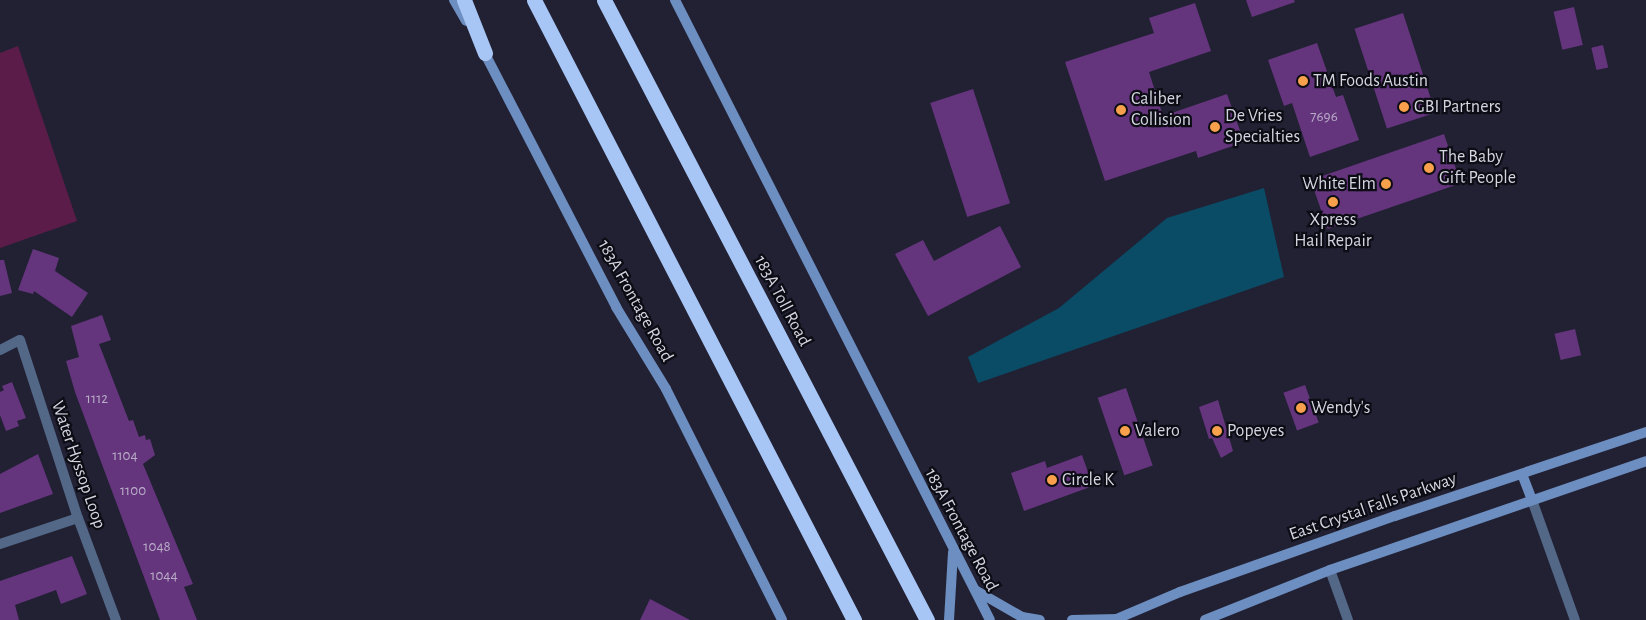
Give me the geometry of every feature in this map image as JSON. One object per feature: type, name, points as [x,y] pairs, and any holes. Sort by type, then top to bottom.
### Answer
[{"type":"highway","points":[[464,0],[485,53]]},
{"type":"highway","points":[[534,0],[854,620]]},
{"type":"highway","name":"183A Toll Road","points":[[604,0],[927,620]]},
{"type":"main road","name":"183A Frontage Road","points":[[454,0],[485,53],[616,307],[666,388],[782,619]]},
{"type":"main road","name":"183A Frontage Road","points":[[675,0],[990,620]]},
{"type":"main road","name":"East Crystal Falls Parkway","points":[[1116,619],[1180,592],[1646,432]]},
{"type":"main road","points":[[1205,620],[1330,570],[1646,460]]},
{"type":"main road","points":[[1522,474],[1532,500]]},
{"type":"main road","points":[[949,620],[953,548]]},
{"type":"main road","points":[[975,590],[1022,617],[1040,620]]},
{"type":"main road","points":[[1072,620],[1116,619]]},
{"type":"street","name":"Water Hyssop Loop","points":[[0,350],[20,340],[78,518],[116,620]]},
{"type":"street","points":[[1532,500],[1574,620]]},
{"type":"street","points":[[0,544],[78,518]]},
{"type":"street","points":[[1330,570],[1348,620]]},
{"type":"shaded area","points":[[18,46],[77,221],[0,248],[0,53]]},
{"type":"water","points":[[1264,188],[1284,277],[978,383],[968,357],[1059,308],[1167,218]]},
{"type":"building","points":[[1246,0],[1294,0],[1295,2],[1252,17]]},
{"type":"building","points":[[1195,3],[1211,51],[1149,72],[1163,116],[1227,94],[1244,142],[1198,158],[1196,151],[1105,181],[1065,62],[1154,33],[1149,18]]},
{"type":"building","points":[[1574,7],[1583,45],[1562,50],[1554,12]]},
{"type":"building","points":[[1403,13],[1435,113],[1387,129],[1354,29]]},
{"type":"building","points":[[1317,43],[1336,97],[1343,95],[1359,140],[1310,157],[1292,103],[1284,106],[1268,60]]},
{"type":"building","points":[[1603,45],[1608,67],[1596,70],[1591,48]]},
{"type":"building","points":[[973,89],[1010,203],[967,217],[930,103]]},
{"type":"building","points":[[1444,134],[1461,183],[1328,229],[1311,180]]},
{"type":"building","points":[[1000,226],[1021,267],[928,316],[895,254],[923,240],[934,261]]},
{"type":"building","points":[[33,249],[59,258],[55,271],[88,293],[72,317],[34,291],[33,294],[18,290]]},
{"type":"building","points":[[0,260],[4,260],[12,293],[0,296]]},
{"type":"building","points":[[102,315],[111,340],[99,344],[129,421],[133,420],[139,437],[145,435],[146,440],[150,439],[155,455],[143,464],[193,584],[184,587],[197,620],[160,620],[75,392],[66,361],[79,357],[71,326]]},
{"type":"building","points":[[1575,329],[1581,355],[1561,360],[1555,334]]},
{"type":"building","points":[[12,382],[26,418],[17,421],[19,426],[6,431],[0,415],[0,392],[4,390],[2,386]]},
{"type":"building","name":"Wendy's","points":[[1305,385],[1319,423],[1297,430],[1283,393]]},
{"type":"building","name":"Valero","points":[[1126,388],[1153,466],[1124,475],[1098,398]]},
{"type":"building","name":"Popeyes","points":[[1218,400],[1233,451],[1221,458],[1212,438],[1209,439],[1199,407]]},
{"type":"building","points":[[38,454],[53,494],[0,513],[0,474]]},
{"type":"building","name":"Circle K","points":[[1082,455],[1093,486],[1024,511],[1011,473],[1045,461],[1047,468]]},
{"type":"building","points":[[72,556],[87,594],[61,604],[56,590],[15,605],[19,620],[0,620],[0,581]]},
{"type":"building","points":[[650,599],[690,620],[640,620]]},
{"type":"place","name":"TM Foods Austin","points":[[1303,81]]},
{"type":"place","name":"GBI Partners","points":[[1404,107]]},
{"type":"place","name":"Caliber Collision","points":[[1121,110]]},
{"type":"place","name":"De Vries Specialties","points":[[1215,127]]},
{"type":"place","name":"The Baby Gift People","points":[[1429,168]]},
{"type":"place","name":"White Elm","points":[[1386,184]]},
{"type":"place","name":"Xpress Hail Repair","points":[[1333,202]]},
{"type":"place","name":"Wendy's","points":[[1301,408]]},
{"type":"place","name":"Valero","points":[[1125,431]]},
{"type":"place","name":"Popeyes","points":[[1217,431]]},
{"type":"place","name":"Circle K","points":[[1052,480]]}]
